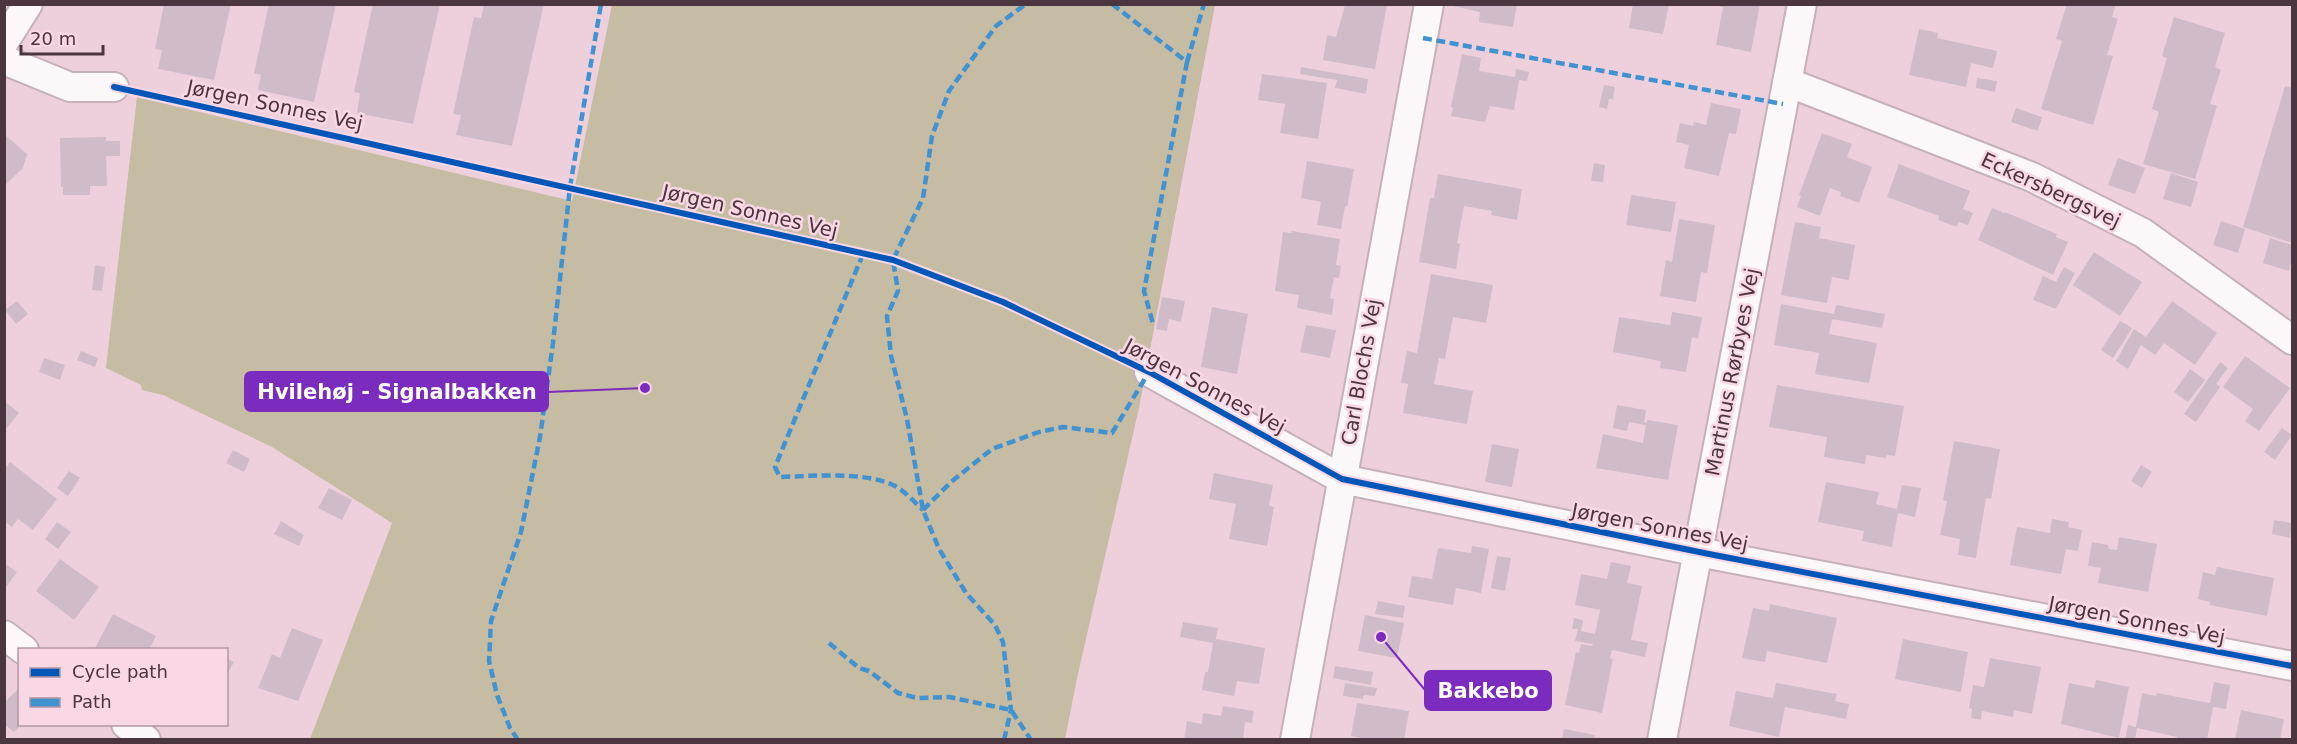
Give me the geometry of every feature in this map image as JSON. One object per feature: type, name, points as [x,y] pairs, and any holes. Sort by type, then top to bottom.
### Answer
[{"type":"street","points":[[4,42],[28,4]]},
{"type":"street","name":"Carl Blochs Vej","points":[[1295,740],[1429,4]]},
{"type":"street","name":"Martinus Rørbyes Vej","points":[[1662,740],[1802,4]]},
{"type":"street","points":[[4,60],[70,87],[114,87]]},
{"type":"street","name":"Eckersbergsvej","points":[[1787,82],[2032,177],[2143,233],[2292,340]]},
{"type":"street","name":"Jørgen Sonnes Vej","points":[[1149,372],[1342,479],[1698,552],[2292,666]]},
{"type":"street","points":[[4,635],[21,648]]},
{"type":"street","points":[[128,726],[146,740]]},
{"type":"shaded area","points":[[612,5],[1215,5],[1139,408],[1065,739],[310,739],[392,523],[272,447],[163,395],[142,390],[141,385],[106,368],[137,97],[572,201]]},
{"type":"building","points":[[164,4],[231,4],[214,80],[158,69],[162,50],[155,49]]},
{"type":"building","points":[[269,4],[336,4],[314,102],[258,90],[261,75],[254,73]]},
{"type":"building","points":[[373,4],[440,4],[413,124],[357,113],[360,93],[354,92]]},
{"type":"building","points":[[484,4],[544,4],[512,146],[456,135],[461,115],[453,114],[474,17],[481,18]]},
{"type":"building","points":[[1444,4],[1517,4],[1513,27],[1479,22],[1480,12]]},
{"type":"building","points":[[1633,4],[1669,4],[1663,34],[1629,28]]},
{"type":"building","points":[[1720,4],[1760,4],[1751,52],[1716,45],[1723,7],[1720,7]]},
{"type":"building","points":[[2067,4],[2116,4],[2112,17],[2118,19],[2107,55],[2113,56],[2093,125],[2041,109],[2062,41],[2056,39]]},
{"type":"building","points":[[1345,5],[1387,5],[1375,69],[1323,60],[1327,35],[1336,37]]},
{"type":"building","points":[[2174,17],[2225,33],[2215,67],[2221,70],[2210,104],[2217,106],[2195,179],[2143,164],[2159,112],[2152,109],[2167,58],[2162,56]]},
{"type":"building","points":[[1919,29],[1938,33],[1937,38],[1997,51],[1993,68],[1971,63],[1966,87],[1909,75]]},
{"type":"building","points":[[1462,54],[1481,58],[1479,71],[1515,77],[1516,69],[1529,72],[1527,81],[1519,80],[1514,110],[1490,106],[1485,122],[1451,116]]},
{"type":"building","points":[[1301,67],[1368,79],[1366,94],[1335,88],[1337,80],[1300,74]]},
{"type":"building","points":[[1262,74],[1327,83],[1318,139],[1280,133],[1285,104],[1258,100]]},
{"type":"building","points":[[1977,78],[1997,81],[1995,92],[1976,88]]},
{"type":"building","points":[[1604,85],[1615,87],[1613,99],[1609,99],[1607,109],[1599,107]]},
{"type":"building","points":[[2285,86],[2292,88],[2292,243],[2243,227]]},
{"type":"building","points":[[1711,103],[1741,109],[1736,134],[1729,133],[1719,176],[1684,168],[1689,145],[1676,142],[1680,123],[1693,126],[1694,122],[1706,125]]},
{"type":"building","points":[[2016,108],[2042,117],[2038,131],[2011,122]]},
{"type":"building","points":[[1822,133],[1852,144],[1847,157],[1872,167],[1859,203],[1840,196],[1841,192],[1830,188],[1820,216],[1797,207],[1801,196],[1799,195]]},
{"type":"building","points":[[4,134],[27,154],[23,168],[4,186]]},
{"type":"building","points":[[106,137],[106,141],[120,141],[120,156],[106,156],[107,186],[90,186],[90,195],[63,195],[60,138]]},
{"type":"building","points":[[2118,158],[2145,168],[2135,194],[2108,185]]},
{"type":"building","points":[[1307,161],[1354,169],[1341,229],[1317,225],[1321,202],[1301,198]]},
{"type":"building","points":[[1594,163],[1605,165],[1603,182],[1591,181]]},
{"type":"building","points":[[1899,164],[1970,191],[1963,209],[1973,213],[1968,225],[1959,222],[1957,227],[1938,220],[1939,216],[1887,197]]},
{"type":"building","points":[[2171,173],[2198,182],[2191,207],[2163,199]]},
{"type":"building","points":[[1438,174],[1522,189],[1517,220],[1491,215],[1492,211],[1464,206],[1457,243],[1460,244],[1456,269],[1419,262],[1430,198],[1434,198]]},
{"type":"building","points":[[1631,195],[1676,202],[1671,232],[1626,225]]},
{"type":"building","points":[[1992,208],[2057,234],[2056,237],[2068,242],[2053,275],[1978,240]]},
{"type":"building","points":[[1679,219],[1715,225],[1707,273],[1701,272],[1696,302],[1660,296],[1666,260],[1672,262]]},
{"type":"building","points":[[2221,221],[2245,229],[2238,253],[2213,245]]},
{"type":"building","points":[[1795,222],[1821,227],[1819,238],[1855,245],[1849,280],[1832,277],[1827,303],[1781,295]]},
{"type":"building","points":[[1292,231],[1340,239],[1336,265],[1341,266],[1339,278],[1334,277],[1330,298],[1334,299],[1332,315],[1297,308],[1299,295],[1275,291],[1283,232],[1291,233]]},
{"type":"building","points":[[2270,238],[2292,245],[2289,271],[2263,263]]},
{"type":"building","points":[[2094,252],[2142,282],[2120,316],[2073,285]]},
{"type":"building","points":[[95,265],[105,267],[102,291],[92,290]]},
{"type":"building","points":[[2064,267],[2075,273],[2056,309],[2033,300],[2043,276],[2056,282]]},
{"type":"building","points":[[1431,274],[1493,285],[1486,323],[1453,317],[1445,359],[1439,358],[1434,384],[1473,391],[1467,424],[1403,413],[1408,384],[1401,383],[1407,351],[1417,353]]},
{"type":"building","points":[[1162,297],[1185,301],[1181,322],[1169,319],[1167,331],[1156,329]]},
{"type":"building","points":[[17,301],[28,314],[16,324],[5,310]]},
{"type":"building","points":[[2172,301],[2217,333],[2195,365],[2164,343],[2155,355],[2141,345],[2128,369],[2116,361],[2134,329],[2146,337]]},
{"type":"building","points":[[1781,304],[1834,314],[1836,305],[1885,314],[1882,328],[1832,319],[1829,334],[1877,343],[1869,383],[1815,374],[1819,353],[1774,345]]},
{"type":"building","points":[[1212,307],[1248,314],[1237,374],[1201,367]]},
{"type":"building","points":[[1672,312],[1702,317],[1698,339],[1692,337],[1686,372],[1660,368],[1661,361],[1613,352],[1619,317],[1670,325]]},
{"type":"building","points":[[2120,321],[2132,328],[2113,358],[2101,350]]},
{"type":"building","points":[[1306,325],[1336,330],[1330,358],[1300,352]]},
{"type":"building","points":[[81,351],[98,358],[95,367],[77,360]]},
{"type":"building","points":[[2245,356],[2290,388],[2259,431],[2245,421],[2253,409],[2223,387]]},
{"type":"building","points":[[44,358],[65,365],[60,380],[39,372]]},
{"type":"building","points":[[2220,362],[2228,368],[2216,384],[2220,387],[2196,422],[2184,414]]},
{"type":"building","points":[[2190,369],[2205,380],[2188,402],[2174,392]]},
{"type":"building","points":[[1777,385],[1904,406],[1895,456],[1887,455],[1886,458],[1866,455],[1865,464],[1824,457],[1827,437],[1769,427]]},
{"type":"building","points":[[7,403],[19,413],[7,428],[5,426],[5,406]]},
{"type":"building","points":[[1617,405],[1646,410],[1644,422],[1647,423],[1647,420],[1678,425],[1668,480],[1596,468],[1603,434],[1643,443],[1646,425],[1629,422],[1627,431],[1613,428]]},
{"type":"building","points":[[2282,428],[2292,435],[2275,460],[2264,452]]},
{"type":"building","points":[[1954,441],[2000,449],[1991,499],[1986,498],[1976,558],[1958,555],[1960,539],[1940,535],[1947,501],[1943,500]]},
{"type":"building","points":[[1492,444],[1519,449],[1512,487],[1485,482]]},
{"type":"building","points":[[233,450],[250,459],[244,472],[226,463]]},
{"type":"building","points":[[10,462],[57,499],[33,530],[18,519],[12,527],[4,521],[4,470]]},
{"type":"building","points":[[2141,465],[2152,472],[2142,488],[2131,481]]},
{"type":"building","points":[[69,471],[80,478],[68,496],[57,488]]},
{"type":"building","points":[[1214,473],[1273,485],[1269,506],[1274,507],[1267,546],[1229,539],[1236,504],[1209,499]]},
{"type":"building","points":[[1826,482],[1879,492],[1876,504],[1897,509],[1902,485],[1921,488],[1915,517],[1898,513],[1892,547],[1862,541],[1864,531],[1818,522]]},
{"type":"building","points":[[329,488],[352,500],[342,520],[318,508]]},
{"type":"building","points":[[2052,519],[2069,522],[2068,527],[2082,530],[2078,551],[2066,549],[2061,574],[2010,565],[2017,527],[2050,533]]},
{"type":"building","points":[[2274,520],[2292,523],[2290,538],[2272,534]]},
{"type":"building","points":[[281,521],[304,535],[299,546],[274,534]]},
{"type":"building","points":[[57,522],[71,532],[58,549],[45,539]]},
{"type":"building","points":[[2119,537],[2157,544],[2148,592],[2098,583],[2101,568],[2088,566],[2092,542],[2108,545],[2109,549],[2117,550]]},
{"type":"building","points":[[1472,546],[1489,549],[1481,593],[1456,588],[1453,605],[1408,597],[1412,576],[1432,579],[1438,548],[1471,553]]},
{"type":"building","points":[[1497,556],[1511,558],[1505,591],[1491,588]]},
{"type":"building","points":[[60,559],[99,587],[74,620],[36,591]]},
{"type":"building","points":[[1611,562],[1631,566],[1627,583],[1642,586],[1631,640],[1648,643],[1645,657],[1612,650],[1610,658],[1613,659],[1602,713],[1565,705],[1576,652],[1579,653],[1581,644],[1592,646],[1593,644],[1575,641],[1578,629],[1572,629],[1574,618],[1583,620],[1581,631],[1595,634],[1600,610],[1575,605],[1581,574],[1607,579]]},
{"type":"building","points":[[4,563],[17,572],[4,590]]},
{"type":"building","points":[[2217,567],[2274,578],[2267,616],[2210,605],[2210,602],[2198,599],[2203,572],[2215,575]]},
{"type":"building","points":[[1378,601],[1405,606],[1403,618],[1375,614]]},
{"type":"building","points":[[1770,604],[1837,618],[1827,663],[1767,651],[1765,662],[1742,658],[1753,608],[1769,611]]},
{"type":"building","points":[[113,614],[156,636],[150,648],[95,648]]},
{"type":"building","points":[[1365,615],[1404,623],[1397,658],[1358,651]]},
{"type":"building","points":[[1183,622],[1218,628],[1216,639],[1265,648],[1259,684],[1237,681],[1234,696],[1202,690],[1213,643],[1180,637]]},
{"type":"building","points":[[292,628],[323,640],[298,701],[258,688],[272,654],[280,658]]},
{"type":"building","points":[[1903,639],[1968,652],[1961,692],[1895,679]]},
{"type":"building","points":[[1990,658],[2041,667],[2032,714],[2014,710],[2013,717],[1982,711],[1981,720],[1971,718],[1972,709],[1969,708],[1973,685],[1984,687]]},
{"type":"building","points":[[228,659],[234,662],[228,672]]},
{"type":"building","points":[[1335,666],[1373,672],[1371,685],[1333,678]]},
{"type":"building","points":[[2096,680],[2129,687],[2119,738],[2061,724],[2069,683],[2094,688]]},
{"type":"building","points":[[2214,682],[2230,685],[2226,709],[2213,707],[2207,740],[2177,740],[2177,737],[2137,728],[2135,740],[2125,740],[2128,725],[2136,727],[2142,693],[2156,696],[2157,693],[2210,703]]},
{"type":"building","points":[[1345,683],[1377,688],[1375,696],[1364,695],[1363,699],[1343,696]]},
{"type":"building","points":[[1776,683],[1837,694],[1835,701],[1849,704],[1846,719],[1785,707],[1779,737],[1729,726],[1736,691],[1773,698]]},
{"type":"building","points":[[18,691],[18,726],[20,726],[14,732],[4,724],[4,703]]},
{"type":"building","points":[[1357,703],[1409,711],[1404,740],[1371,740],[1351,736]]},
{"type":"building","points":[[1223,706],[1254,711],[1252,723],[1245,722],[1243,740],[1184,740],[1187,721],[1202,724],[1203,713],[1221,716]]},
{"type":"building","points":[[2241,710],[2284,719],[2280,740],[2235,740]]},
{"type":"building","points":[[1564,729],[1595,735],[1594,740],[1562,740]]},
{"type":"marked path","points":[[518,740],[510,728],[497,695],[489,661],[491,621],[521,532],[540,437],[570,187],[601,4]]},
{"type":"marked path","points":[[1004,740],[1011,710],[1003,642],[995,625],[966,593],[939,549],[923,510],[907,419],[891,356],[887,316],[898,291],[893,260],[923,198],[932,136],[949,91],[996,26],[1026,4]]},
{"type":"marked path","points":[[1112,4],[1187,62],[1144,291],[1153,324]]},
{"type":"marked path","points":[[1187,62],[1204,4]]},
{"type":"marked path","points":[[1423,38],[1783,104]]},
{"type":"marked path","points":[[863,254],[775,467],[780,477],[854,476],[883,481],[899,488],[923,510]]},
{"type":"marked path","points":[[923,510],[951,482],[992,449],[1039,432],[1063,427],[1112,433],[1149,372]]},
{"type":"marked path","points":[[829,643],[859,668],[869,671],[898,693],[917,698],[949,697],[1011,710],[1031,740]]},
{"type":"cycle path","points":[[114,87],[893,260],[1003,302],[1149,372],[1342,479],[1714,555],[2292,666]]},
{"type":"place","name":"Hvilehøj - Signalbakken","points":[[645,388]]},
{"type":"place","name":"Bakkebo","points":[[1381,637]]}]
